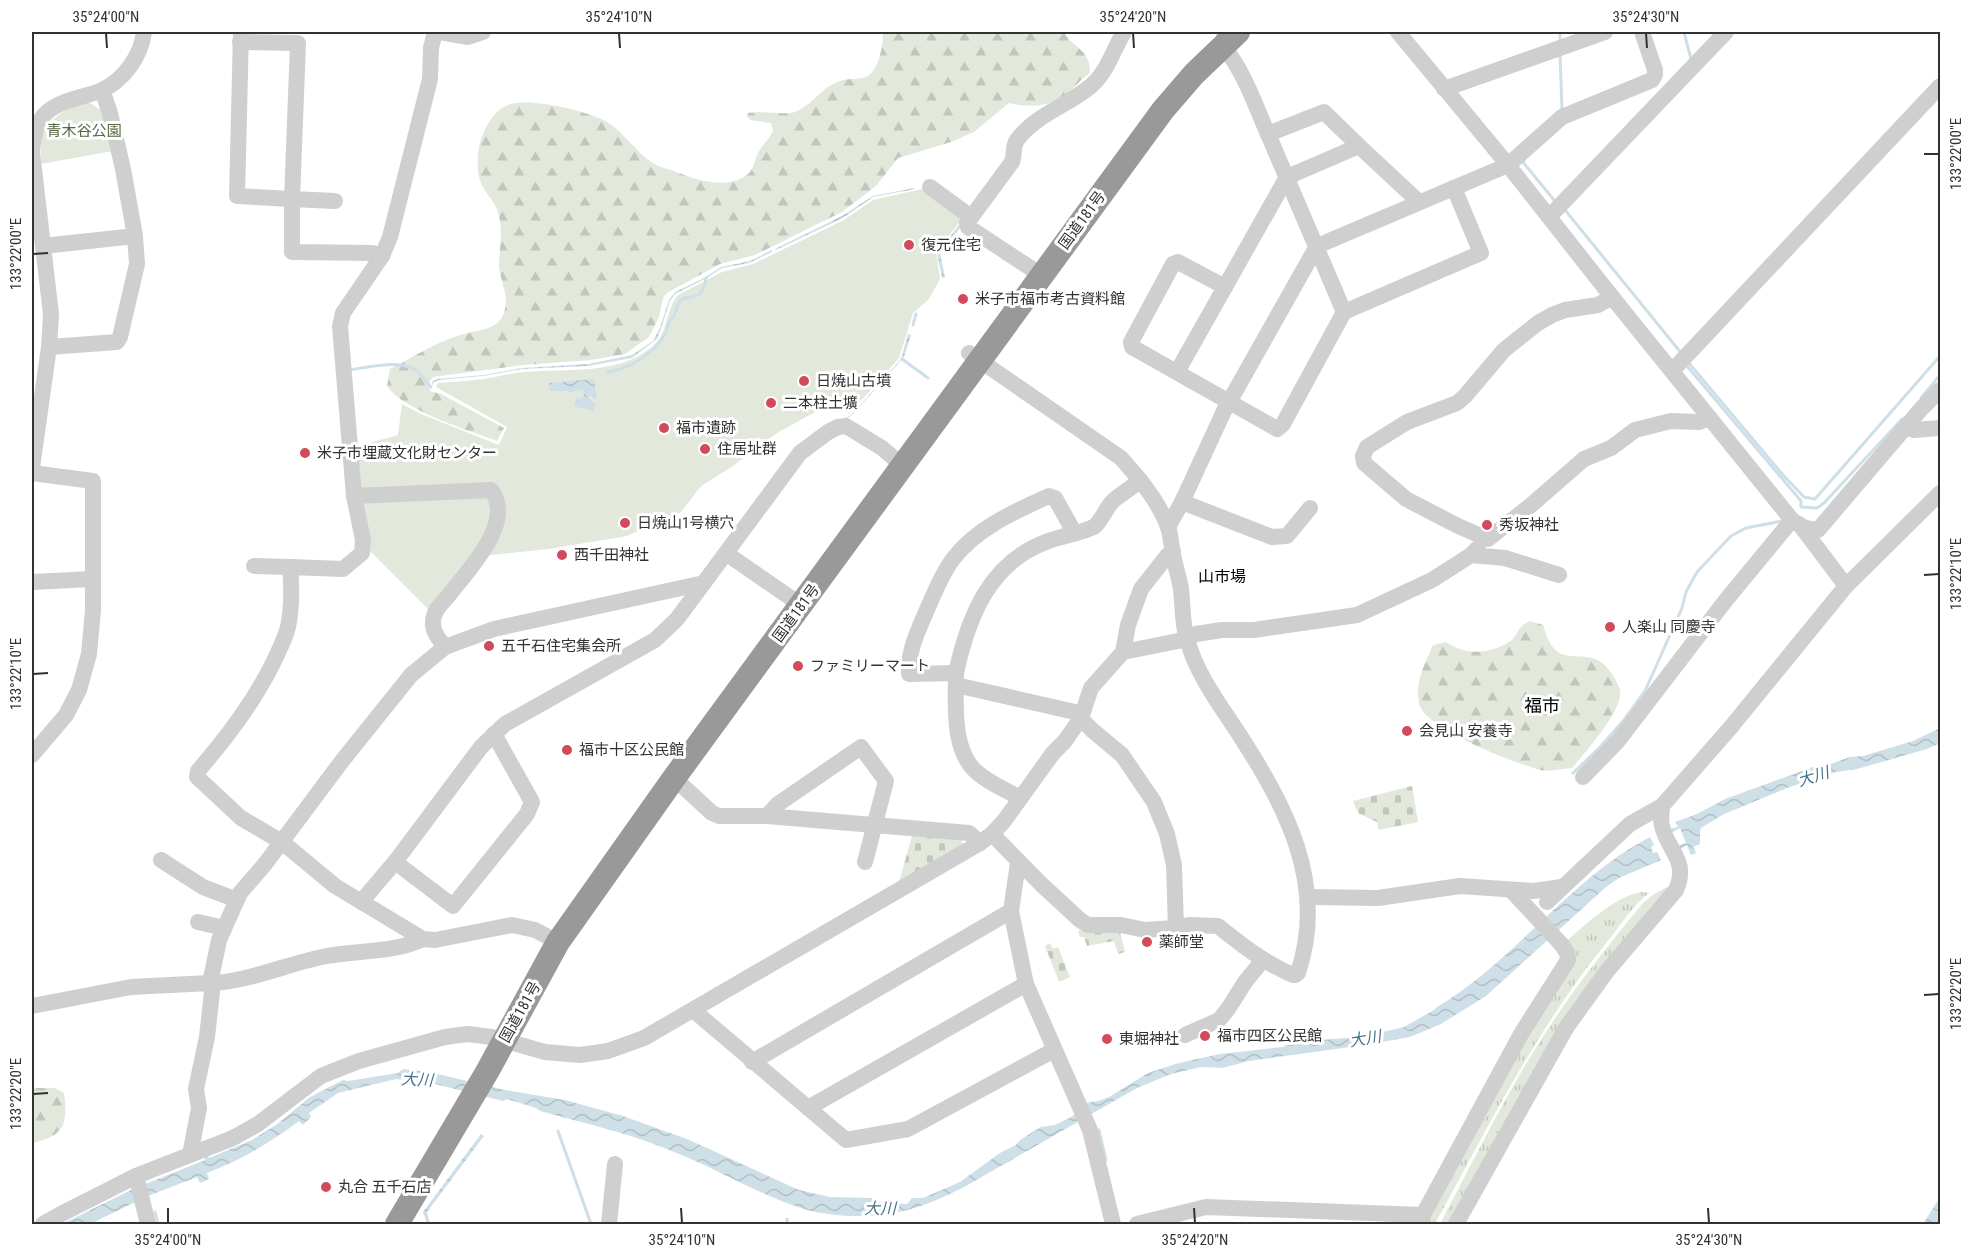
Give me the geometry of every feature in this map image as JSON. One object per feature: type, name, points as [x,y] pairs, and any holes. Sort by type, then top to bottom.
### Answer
[{"type":"highway","name":"国道181号","points":[[398,1224],[476,1076],[555,941],[625,830],[899,463],[974,357],[1032,269],[1171,80],[1226,35]]},
{"type":"highway","name":"国道181号","points":[[974,357],[1164,110],[1226,35]]},
{"type":"highway","name":"国道181号","points":[[555,941],[674,778],[797,602]]},
{"type":"highway","name":"国道181号","points":[[382,1224],[461,1103]]},
{"type":"street","points":[[32,468],[49,347],[51,314],[32,146],[38,124],[46,113],[63,103],[102,90],[123,75],[133,62],[142,43],[144,32]]},
{"type":"street","points":[[254,566],[343,569],[362,553],[363,540],[354,496],[340,326],[343,313],[382,256],[390,237],[430,79],[431,48],[435,32]]},
{"type":"street","points":[[440,32],[468,37],[483,32]]},
{"type":"street","points":[[1032,269],[968,227],[967,223],[1012,162],[1017,139],[1040,118],[1092,85],[1109,64],[1124,32]]},
{"type":"street","points":[[1398,32],[1508,165],[1846,586]]},
{"type":"street","points":[[1444,89],[1605,32]]},
{"type":"street","points":[[1168,527],[1224,411],[1317,246],[1508,165],[1562,117],[1654,78],[1655,70],[1642,32]]},
{"type":"street","points":[[1549,217],[1726,32]]},
{"type":"street","points":[[1226,35],[1232,57],[1287,177],[1344,312]]},
{"type":"street","points":[[335,201],[292,199],[237,196],[241,37],[298,43],[292,199],[292,252],[382,256]]},
{"type":"street","points":[[1672,371],[1941,86]]},
{"type":"street","points":[[49,347],[117,342],[137,264],[135,236],[123,169],[110,113],[102,90]]},
{"type":"street","points":[[1268,134],[1323,112],[1419,202]]},
{"type":"street","points":[[1177,372],[1287,177],[1359,146]]},
{"type":"street","points":[[930,187],[971,217]]},
{"type":"street","points":[[1225,287],[1178,262],[1173,264],[1131,342],[1132,347],[1275,428],[1281,426],[1344,312],[1481,253],[1454,188]]},
{"type":"street","points":[[43,246],[135,236]]},
{"type":"street","points":[[1488,539],[1406,499],[1364,464],[1363,456],[1366,447],[1407,422],[1457,403],[1504,350],[1543,320],[1564,310],[1598,305],[1612,297]]},
{"type":"street","points":[[674,778],[712,813],[719,816],[767,816],[969,833],[986,838],[1018,863],[1080,921],[1088,925],[1121,925],[1145,930],[1189,925],[1218,926],[1240,945],[1263,960],[1293,975],[1298,973],[1306,940],[1309,897],[1300,854],[1286,816],[1257,761],[1210,690],[1186,638],[1180,588],[1168,527],[1152,495],[1121,458],[974,357]]},
{"type":"street","points":[[1796,523],[1805,528],[1818,530],[1921,409],[1941,390]]},
{"type":"street","points":[[1123,652],[1196,634],[1222,630],[1254,630],[1357,615],[1432,580],[1471,555],[1584,459],[1611,448],[1635,430],[1671,421],[1699,422],[1710,418]]},
{"type":"street","points":[[362,902],[395,862],[481,747],[505,724],[655,640],[677,619],[800,453],[828,432],[846,426],[882,448],[899,463]]},
{"type":"street","points":[[1906,427],[1914,430],[1941,428]]},
{"type":"street","points":[[32,473],[93,481],[93,610],[89,654],[78,690],[66,716],[32,755]]},
{"type":"street","points":[[1020,798],[979,774],[968,763],[960,742],[956,708],[956,679],[962,645],[972,616],[988,588],[1002,570],[1021,554],[1044,542],[1095,526],[1114,501],[1140,480]]},
{"type":"street","points":[[354,496],[491,490],[498,498],[498,518],[494,535],[437,608],[432,620],[434,633],[445,647]]},
{"type":"street","points":[[1547,902],[1630,824],[1662,806],[1731,727],[1846,586],[1941,493]]},
{"type":"street","points":[[1074,532],[1055,498],[1049,496],[997,522],[973,539],[954,558],[936,587],[909,657],[909,674],[956,679],[1076,712],[1092,730],[1122,755],[1154,802],[1167,834],[1174,865],[1176,928]]},
{"type":"street","points":[[1182,502],[1276,538],[1287,536],[1310,508]]},
{"type":"street","points":[[1582,777],[1618,741],[1726,600],[1796,523]]},
{"type":"street","points":[[43,1224],[190,1155],[233,1138],[250,1129],[312,1083],[334,1070],[359,1061],[445,1037],[467,1035],[498,1039],[545,1052],[580,1055],[594,1054],[628,1045],[693,1010],[986,838],[1005,821],[1081,718],[1091,688],[1123,652],[1128,625],[1142,589],[1167,556],[1173,552]]},
{"type":"street","points":[[727,554],[797,602]]},
{"type":"street","points":[[1471,555],[1505,558],[1559,575]]},
{"type":"street","points":[[290,567],[292,595],[288,627],[283,642],[266,677],[240,718],[197,774],[200,780],[241,818],[282,842],[335,886],[423,939],[435,940],[512,925],[535,930],[555,941]]},
{"type":"street","points":[[32,582],[92,579]]},
{"type":"street","points":[[190,1155],[199,1108],[196,1089],[207,1037],[212,992],[210,983],[219,940],[224,928],[237,900],[248,884],[411,675],[445,647],[495,629],[704,583]]},
{"type":"street","points":[[395,862],[453,906],[526,814],[532,802],[494,734]]},
{"type":"street","points":[[767,816],[778,804],[861,747],[886,781],[865,862]]},
{"type":"street","points":[[1456,1224],[1566,1028],[1607,971],[1676,890],[1681,875],[1680,865],[1661,825],[1662,806]]},
{"type":"street","points":[[161,860],[203,887],[237,900]]},
{"type":"street","points":[[1018,863],[1011,911],[1026,984],[1090,1130],[1113,1224]]},
{"type":"street","points":[[1309,897],[1378,898],[1460,886],[1533,891],[1562,887]]},
{"type":"street","points":[[1137,1224],[1206,1207],[1420,1220],[1521,1034],[1568,962],[1565,950],[1511,890]]},
{"type":"street","points":[[752,1062],[1011,911]]},
{"type":"street","points":[[198,922],[224,928]]},
{"type":"street","points":[[32,1006],[131,987],[242,979],[326,956],[410,945],[423,939]]},
{"type":"street","points":[[1185,1035],[1219,1020],[1263,960]]},
{"type":"street","points":[[808,1108],[1026,984]]},
{"type":"street","points":[[693,1010],[846,1140],[908,1129],[1054,1050]]},
{"type":"street","points":[[609,1224],[615,1164]]},
{"type":"street","points":[[137,1180],[147,1218]]},
{"type":"green space","points":[[882,32],[1064,32],[1084,53],[1090,73],[1062,98],[1047,104],[1032,106],[1009,103],[974,132],[951,142],[898,158],[876,186],[842,212],[755,255],[720,264],[667,293],[663,298],[659,317],[649,337],[625,354],[591,360],[523,365],[433,377],[429,382],[430,391],[441,394],[504,428],[497,441],[407,404],[387,386],[390,369],[442,342],[493,326],[503,315],[506,302],[499,266],[500,222],[498,211],[482,185],[478,163],[481,138],[486,127],[501,109],[511,104],[531,103],[583,112],[610,124],[657,166],[700,180],[731,182],[741,179],[751,171],[758,153],[773,130],[771,123],[750,120],[748,113],[790,113],[802,109],[833,84],[862,78],[872,73],[880,55]]},
{"type":"green space","name":"青木谷公園","points":[[90,103],[99,109],[102,108],[113,151],[41,164],[41,139],[48,125],[67,110]]},
{"type":"green space","points":[[922,189],[962,219],[936,252],[940,279],[929,299],[913,313],[899,358],[849,414],[835,401],[777,433],[733,466],[701,486],[681,512],[627,536],[549,549],[482,556],[500,493],[358,488],[355,447],[398,435],[402,404],[421,414],[499,445],[507,427],[436,387],[438,383],[484,379],[525,372],[593,369],[625,362],[640,355],[659,340],[678,295],[722,272],[753,264],[844,220],[873,200]]},
{"type":"green space","points":[[491,496],[495,521],[431,612],[366,547],[359,505],[364,500]]},
{"type":"green space","points":[[1530,621],[1543,625],[1552,647],[1560,653],[1592,658],[1602,663],[1612,674],[1620,691],[1619,699],[1609,720],[1572,768],[1540,770],[1493,753],[1439,725],[1426,715],[1420,706],[1419,682],[1433,645],[1446,642],[1459,649],[1481,652],[1504,645]]},
{"type":"green space","points":[[1412,786],[1418,822],[1379,830],[1377,822],[1358,813],[1353,801]]},
{"type":"green space","points":[[913,832],[961,838],[963,845],[899,882]]},
{"type":"green space","points":[[1671,885],[1610,963],[1454,1224],[1440,1224],[1512,1087],[1563,1006],[1643,903]]},
{"type":"green space","points":[[1643,892],[1649,893],[1632,910],[1582,975],[1536,1043],[1435,1224],[1420,1224],[1570,963],[1568,940],[1614,903]]},
{"type":"green space","points":[[1083,928],[1120,931],[1125,952],[1118,954],[1114,941],[1087,946],[1084,937],[1080,937],[1078,931]]},
{"type":"green space","points":[[1050,943],[1053,949],[1058,947],[1070,977],[1059,982],[1045,946]]},
{"type":"green space","points":[[32,1088],[55,1088],[64,1093],[65,1113],[64,1121],[57,1133],[32,1143]]},
{"type":"water","points":[[914,188],[873,197],[843,218],[775,249],[842,216],[873,196]]},
{"type":"water","points":[[962,221],[965,222],[940,253],[945,277],[942,278],[937,253]]},
{"type":"water","points":[[772,250],[749,263],[722,268],[675,294],[670,301],[657,339],[632,358],[588,366],[522,369],[483,376],[439,380],[434,382],[431,388],[433,381],[438,379],[483,375],[522,368],[588,364],[632,355],[653,341],[669,300],[675,292],[721,267],[750,261]]},
{"type":"water","points":[[908,334],[911,335],[904,357],[851,416],[826,430],[851,415],[901,359]]},
{"type":"water","points":[[594,379],[597,399],[592,396],[584,397],[583,389],[569,393],[568,391],[550,391],[549,383]]},
{"type":"water","points":[[587,397],[596,403],[593,411],[574,406],[576,398]]},
{"type":"water","name":"大川","points":[[1940,728],[1940,743],[1927,749],[1857,769],[1836,772],[1787,788],[1724,814],[1701,828],[1700,844],[1693,847],[1696,853],[1691,855],[1687,845],[1679,850],[1677,846],[1686,843],[1680,828],[1671,833],[1669,829],[1678,827],[1675,822],[1697,814],[1725,799],[1813,767],[1828,765],[1850,757],[1863,756],[1913,741]]},
{"type":"water","name":"大川","points":[[1650,837],[1654,845],[1651,847],[1653,853],[1657,852],[1661,860],[1619,878],[1606,887],[1486,996],[1441,1024],[1410,1037],[1249,1061],[1222,1068],[1201,1067],[1171,1074],[1137,1088],[958,1190],[942,1198],[899,1212],[874,1216],[847,1216],[806,1210],[765,1194],[679,1154],[628,1135],[540,1111],[507,1099],[503,1101],[431,1083],[396,1079],[338,1093],[309,1113],[311,1117],[303,1125],[299,1121],[255,1150],[207,1173],[209,1179],[200,1183],[197,1177],[148,1196],[90,1224],[62,1224],[133,1189],[205,1160],[203,1154],[206,1152],[209,1158],[252,1140],[276,1125],[310,1097],[343,1080],[398,1073],[403,1069],[429,1072],[505,1090],[565,1100],[623,1116],[687,1139],[799,1190],[830,1197],[873,1198],[876,1202],[907,1204],[912,1198],[923,1198],[960,1182],[1041,1127],[1055,1125],[1073,1116],[1085,1103],[1109,1097],[1148,1073],[1220,1054],[1362,1037],[1404,1027],[1434,1010],[1465,988],[1492,967],[1593,875]]},
{"type":"water","points":[[481,1134],[484,1136],[427,1212],[430,1224],[427,1224],[423,1212]]},
{"type":"water","points":[[1940,1197],[1940,1224],[1923,1224]]},
{"type":"waterway","points":[[1560,32],[1560,42]]},
{"type":"waterway","points":[[1684,32],[1691,59]]},
{"type":"waterway","points":[[1560,54],[1562,111]]},
{"type":"waterway","points":[[1524,160],[1522,161],[1554,200]]},
{"type":"waterway","points":[[1565,210],[1682,354]]},
{"type":"waterway","points":[[608,372],[630,365],[652,350],[663,337],[680,301],[698,295],[706,278]]},
{"type":"waterway","points":[[913,325],[916,314]]},
{"type":"waterway","points":[[1688,362],[1783,475],[1804,497],[1815,499],[1940,356]]},
{"type":"waterway","points":[[902,359],[928,378]]},
{"type":"waterway","points":[[350,370],[382,365],[407,366],[414,369],[431,387]]},
{"type":"waterway","points":[[1687,366],[1801,501],[1801,507],[1817,508],[1824,503],[1902,419]]},
{"type":"waterway","points":[[1921,398],[1940,375]]},
{"type":"waterway","points":[[1573,773],[1624,720],[1645,691],[1682,608],[1686,592],[1697,572],[1731,536],[1746,528],[1782,521]]},
{"type":"waterway","points":[[1099,1130],[1106,1160]]},
{"type":"waterway","points":[[558,1131],[591,1224]]},
{"type":"waterway","points":[[155,1212],[158,1224]]},
{"type":"waterway","points":[[787,1219],[787,1224]]},
{"type":"place","name":"復元住宅","points":[[909,245]]},
{"type":"place","name":"米子市福市考古資料館","points":[[963,299]]},
{"type":"place","name":"日焼山古墳","points":[[804,381]]},
{"type":"place","name":"二本柱土壙","points":[[771,403]]},
{"type":"place","name":"福市遺跡","points":[[664,428]]},
{"type":"place","name":"住居址群","points":[[705,449]]},
{"type":"place","name":"米子市埋蔵文化財センター","points":[[305,453]]},
{"type":"place","name":"日焼山1号横穴","points":[[625,523]]},
{"type":"place","name":"秀坂神社","points":[[1487,525]]},
{"type":"place","name":"西千田神社","points":[[562,555]]},
{"type":"place","name":"人楽山 同慶寺","points":[[1610,627]]},
{"type":"place","name":"五千石住宅集会所","points":[[489,646]]},
{"type":"place","name":"ファミリーマート","points":[[798,666]]},
{"type":"place","name":"会見山 安養寺","points":[[1407,731]]},
{"type":"place","name":"福市十区公民館","points":[[567,750]]},
{"type":"place","name":"薬師堂","points":[[1147,942]]},
{"type":"place","name":"福市四区公民館","points":[[1205,1036]]},
{"type":"place","name":"東堀神社","points":[[1107,1039]]},
{"type":"place","name":"丸合 五千石店","points":[[326,1187]]},
{"type":"district","name":"山市場","points":[[1222,576]]},
{"type":"district","name":"福市","points":[[1542,706]]}]
